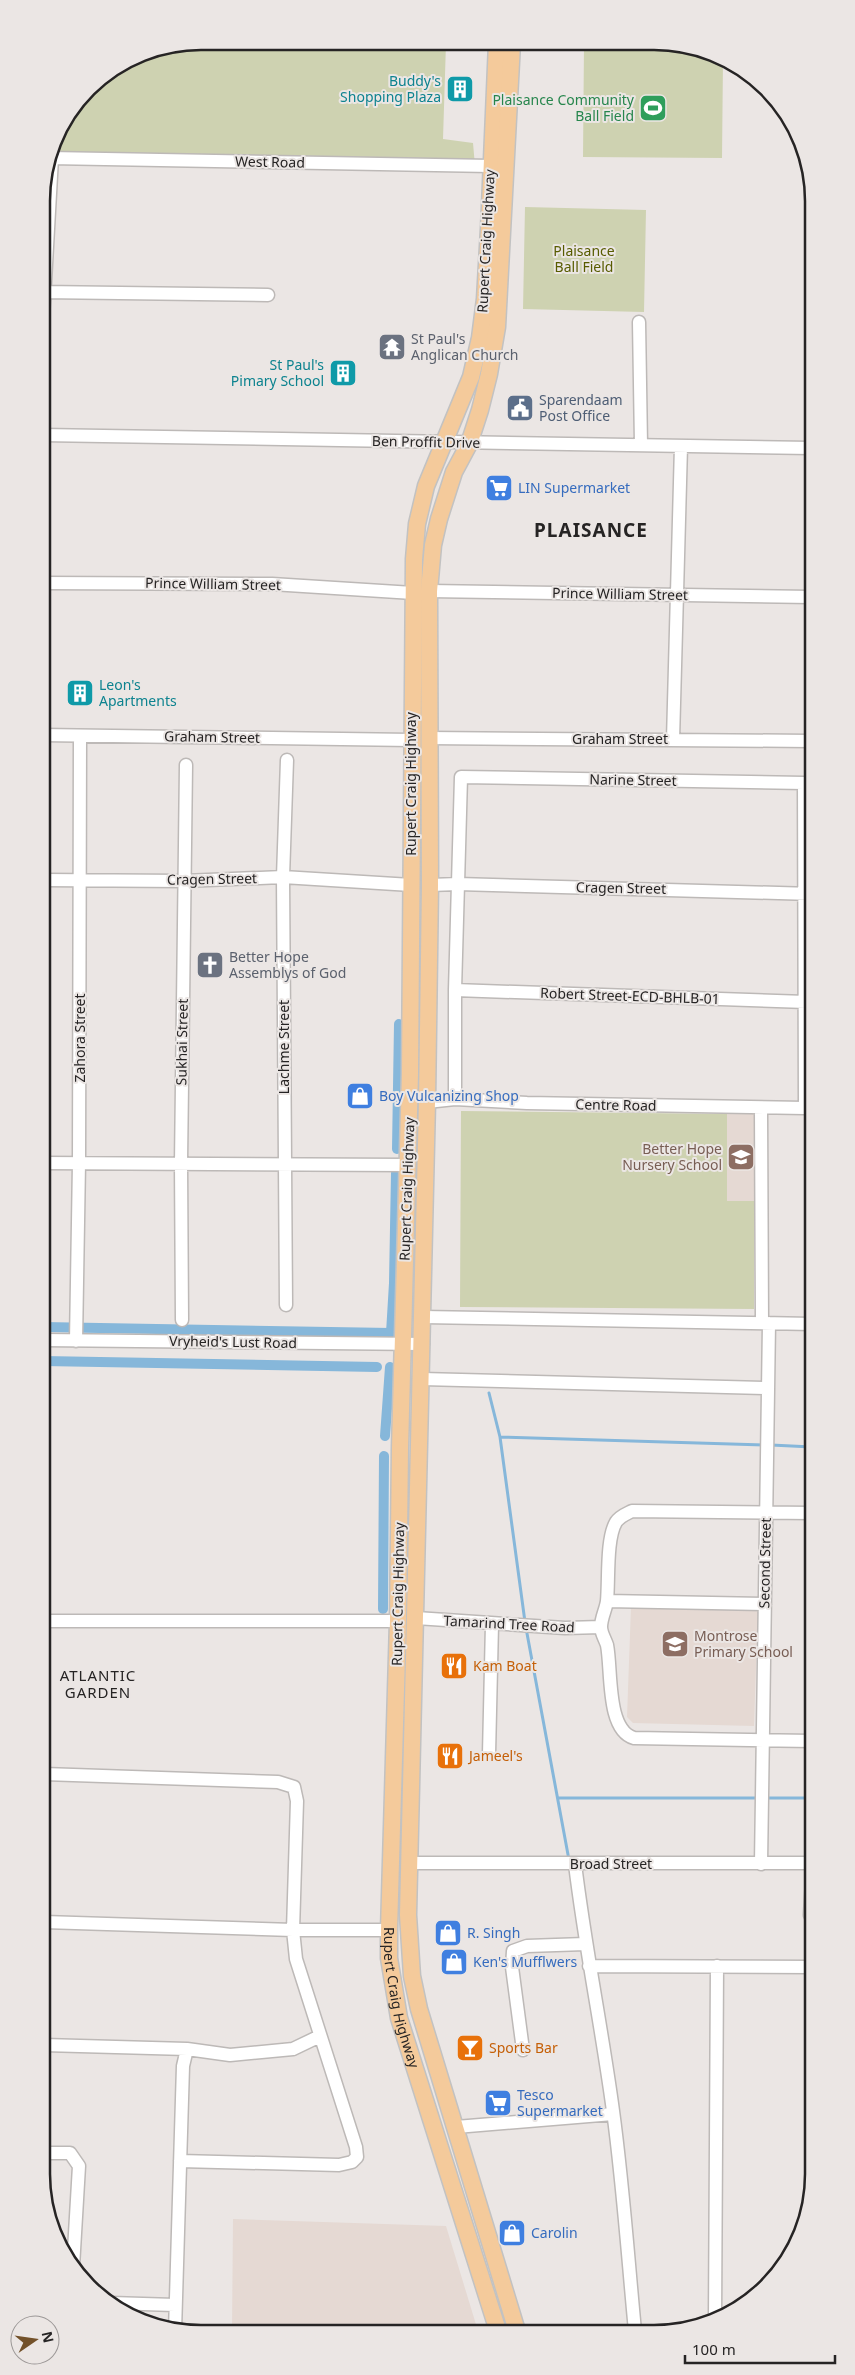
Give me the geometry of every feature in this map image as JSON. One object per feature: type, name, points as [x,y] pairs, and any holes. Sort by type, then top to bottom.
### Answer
[{"type":"main road","name":"Rupert Craig Highway","points":[[497,50],[485,290],[480,338],[472,377],[426,486],[417,524],[413,593],[430,885],[423,1344],[408,1925],[412,1976],[419,2009],[515,2325]]},
{"type":"main road","name":"Rupert Craig Highway","points":[[496,2325],[399,2018],[389,1958],[389,1930],[398,1621],[402,1344],[408,1166],[410,886],[433,546],[439,519],[454,472],[469,444],[490,374],[497,327],[512,50]]},
{"type":"street","name":"West Road","points":[[56,158],[491,166]]},
{"type":"street","points":[[50,292],[268,295]]},
{"type":"street","points":[[638,322],[641,445]]},
{"type":"street","name":"Ben Proffit Drive","points":[[50,435],[469,444],[805,448]]},
{"type":"street","points":[[673,740],[681,446]]},
{"type":"street","name":"Prince William Street","points":[[50,583],[272,584],[413,593]]},
{"type":"street","name":"Prince William Street","points":[[430,591],[805,597]]},
{"type":"street","name":"Graham Street","points":[[50,735],[805,741]]},
{"type":"street","name":"Zahora Street","points":[[76,1338],[79,1163],[80,736]]},
{"type":"street","name":"Lachme Street","points":[[286,1305],[283,878],[287,760]]},
{"type":"street","name":"Sukhai Street","points":[[182,1320],[181,1163],[186,765]]},
{"type":"street","name":"Narine Street","points":[[458,884],[461,777],[804,783],[805,805]]},
{"type":"street","name":"Cragen Street","points":[[50,880],[184,881],[283,878],[410,886]]},
{"type":"street","points":[[455,1099],[455,990],[458,884]]},
{"type":"street","name":"Cragen Street","points":[[430,885],[458,884],[805,893]]},
{"type":"street","name":"Robert Street-ECD-BHLB-01","points":[[455,990],[805,1002]]},
{"type":"street","name":"Centre Road","points":[[427,1102],[455,1099],[527,1103],[805,1108]]},
{"type":"street","name":"Second Street","points":[[760,1864],[768,1388],[761,1108]]},
{"type":"street","points":[[50,1163],[408,1166]]},
{"type":"street","points":[[423,1317],[805,1324]]},
{"type":"street","name":"Vryheid's Lust Road","points":[[50,1340],[76,1338],[423,1344]]},
{"type":"street","points":[[422,1379],[768,1388]]},
{"type":"street","points":[[805,1513],[632,1511],[622,1516],[616,1523],[610,1547],[607,1601],[601,1627],[607,1646],[614,1712],[622,1732],[628,1736],[805,1741]]},
{"type":"street","points":[[607,1601],[765,1604]]},
{"type":"street","name":"Tamarind Tree Road","points":[[416,1618],[539,1627],[601,1627]]},
{"type":"street","points":[[50,1621],[398,1621]]},
{"type":"street","points":[[489,1754],[492,1624]]},
{"type":"street","points":[[50,1774],[278,1782],[294,1787],[297,1801],[293,1930],[296,1959],[356,2146],[357,2157],[352,2162],[338,2165],[180,2161]]},
{"type":"street","name":"Broad Street","points":[[409,1863],[805,1863]]},
{"type":"street","points":[[575,1864],[585,1944],[614,2114],[634,2325]]},
{"type":"street","points":[[50,1922],[293,1930],[389,1930]]},
{"type":"street","points":[[523,2050],[512,1967],[513,1951],[528,1946],[585,1944]]},
{"type":"street","points":[[589,1966],[805,1967]]},
{"type":"street","points":[[715,2312],[717,1966]]},
{"type":"street","points":[[50,2045],[187,2049],[230,2054],[293,2049],[320,2036]]},
{"type":"street","points":[[176,2323],[183,2066],[187,2049]]},
{"type":"street","points":[[456,2128],[614,2114]]},
{"type":"street","points":[[50,2153],[70,2153],[79,2166],[74,2255]]},
{"type":"street","points":[[123,2303],[175,2305]]},
{"type":"shaded area","name":"Better Hope Nursery School","points":[[727,1114],[755,1114],[754,1201],[727,1201]]},
{"type":"shaded area","name":"Montrose Primary School","points":[[631,1607],[758,1608],[754,1726],[633,1723],[627,1717]]},
{"type":"shaded area","points":[[233,2219],[446,2226],[476,2325],[232,2325]]},
{"type":"green space","points":[[191,50],[446,50],[443,139],[473,143],[475,166],[57,155],[61,143],[75,117],[101,87],[117,75],[143,61],[162,55]]},
{"type":"green space","name":"Plaisance Community Ball Field","points":[[584,50],[674,51],[703,58],[723,67],[722,158],[583,157]]},
{"type":"green space","name":"Plaisance Ball Field","points":[[525,207],[646,210],[644,312],[523,309]]},
{"type":"green space","points":[[461,1111],[727,1114],[727,1201],[754,1201],[754,1309],[460,1307]]},
{"type":"waterway","points":[[397,1149],[399,1024]]},
{"type":"waterway","points":[[50,1327],[391,1333],[396,1173]]},
{"type":"waterway","points":[[50,1361],[377,1367]]},
{"type":"waterway","points":[[385,1436],[390,1367]]},
{"type":"waterway","points":[[489,1393],[500,1437]]},
{"type":"waterway","points":[[525,1622],[500,1437],[764,1445]]},
{"type":"waterway","points":[[771,1445],[805,1447]]},
{"type":"waterway","points":[[383,1609],[384,1456]]},
{"type":"waterway","points":[[526,1628],[569,1860]]},
{"type":"waterway","points":[[559,1798],[758,1798]]},
{"type":"waterway","points":[[764,1798],[805,1798]]},
{"type":"place","name":"Buddy's Shopping Plaza","points":[[460,89]]},
{"type":"place","name":"Plaisance Community Ball Field","points":[[653,108]]},
{"type":"place","name":"St Paul's Anglican Church","points":[[392,347]]},
{"type":"place","name":"St Paul's Pimary School","points":[[343,373]]},
{"type":"place","name":"Sparendaam Post Office","points":[[520,408]]},
{"type":"place","name":"LIN Supermarket","points":[[499,488]]},
{"type":"place","name":"Leon's Apartments","points":[[80,693]]},
{"type":"place","name":"Better Hope Assemblys of God","points":[[210,965]]},
{"type":"place","name":"Boy Vulcanizing Shop","points":[[360,1096]]},
{"type":"place","name":"Better Hope Nursery School","points":[[741,1157]]},
{"type":"place","name":"Montrose Primary School","points":[[675,1644]]},
{"type":"place","name":"Kam Boat","points":[[454,1666]]},
{"type":"place","name":"Jameel's","points":[[450,1756]]},
{"type":"place","name":"R. Singh","points":[[448,1933]]},
{"type":"place","name":"Ken's Mufflwers","points":[[454,1962]]},
{"type":"place","name":"Sports Bar","points":[[470,2048]]},
{"type":"place","name":"Tesco Supermarket","points":[[498,2103]]},
{"type":"place","name":"Carolin","points":[[512,2233]]},
{"type":"district","name":"PLAISANCE","points":[[591,530]]},
{"type":"district","name":"ATLANTIC GARDEN","points":[[98,1684]]}]
